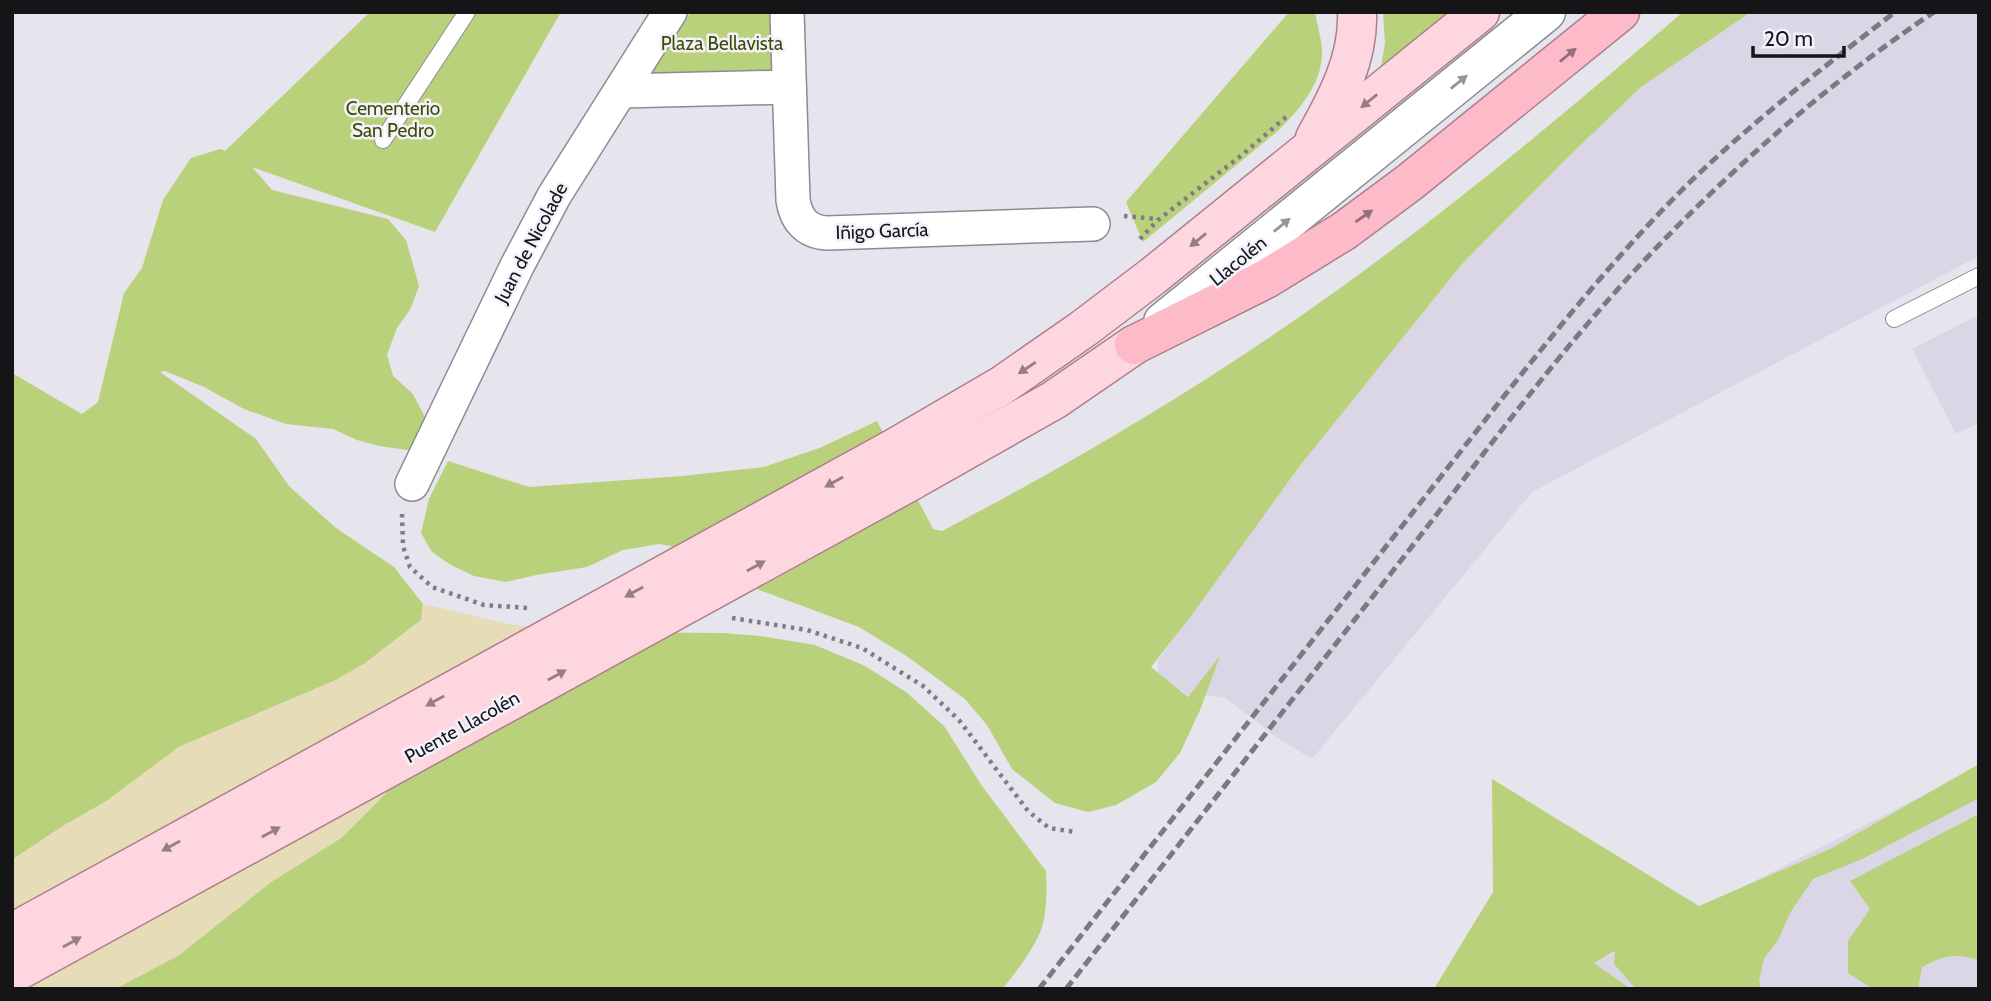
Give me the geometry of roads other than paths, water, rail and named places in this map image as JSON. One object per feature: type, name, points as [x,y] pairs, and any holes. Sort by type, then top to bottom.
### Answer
[{"type":"highway","points":[[1134,345],[1266,279],[1344,231],[1410,182],[1620,12]]},
{"type":"main road","points":[[1308,150],[1333,106],[1351,61],[1357,33],[1357,12]]},
{"type":"main road","points":[[902,465],[1001,386],[1153,276],[1480,12]]},
{"type":"main road","name":"Llacolén","points":[[902,465],[1054,400],[1134,345],[1546,12]]},
{"type":"main road","name":"Puente Llacolén","points":[[12,933],[902,465]]},
{"type":"main road","name":"Puente Llacolén","points":[[12,974],[902,465]]},
{"type":"street","name":"Juan de Nicolade","points":[[412,484],[517,266],[554,196],[670,12]]},
{"type":"street","name":"Iñigo García","points":[[788,12],[794,210],[798,218],[812,230],[827,233],[1093,225]]},
{"type":"street","points":[[621,91],[789,87]]},
{"type":"lane","points":[[383,140],[467,12]]},
{"type":"lane","points":[[1894,319],[1979,276]]},
{"type":"railway","points":[[1039,989],[1497,405],[1614,263],[1663,209],[1738,138],[1895,12]]},
{"type":"railway","points":[[1066,989],[1524,401],[1623,283],[1755,152],[1860,65],[1934,12]]},
{"type":"park label","name":"Plaza Bellavista","points":[[722,43]]},
{"type":"park label","name":"Cementerio San Pedro","points":[[393,119]]}]
